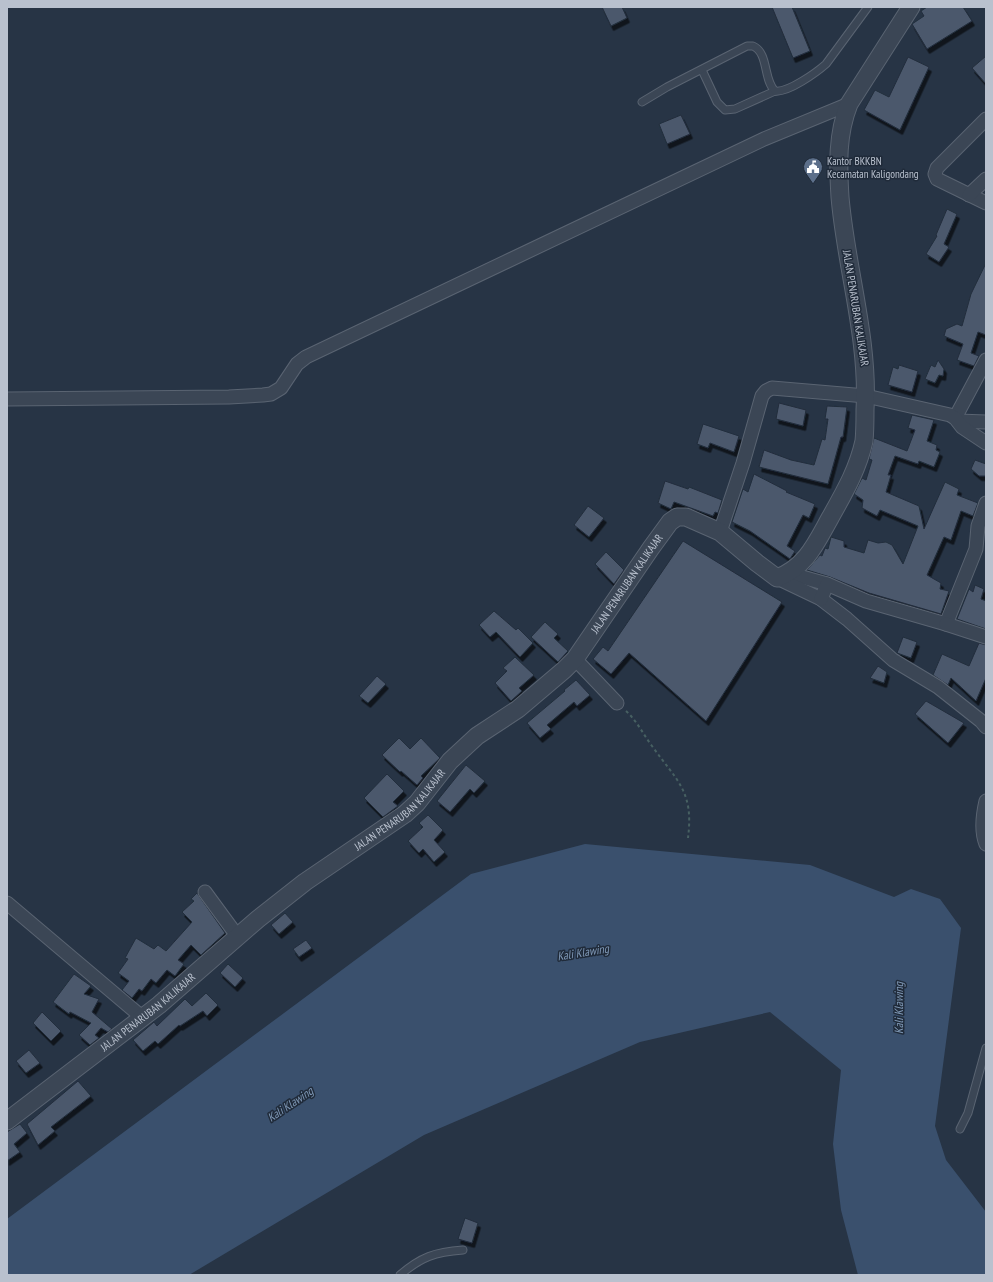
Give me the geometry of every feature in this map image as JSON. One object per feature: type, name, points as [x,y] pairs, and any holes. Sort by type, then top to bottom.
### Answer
[{"type":"street","name":"JALAN PENARUBAN KALIKAJAR","points":[[7,1121],[142,1018],[305,882],[405,814],[417,803],[450,761],[477,736],[518,709],[575,659],[670,522],[677,517],[686,517],[720,532],[757,563],[783,575],[802,563],[850,482],[864,438],[866,366],[844,235],[839,180],[839,145],[843,119],[849,104],[911,7]]},
{"type":"street","points":[[7,399],[229,398],[271,394],[282,388],[297,364],[306,357],[764,139],[849,104]]},
{"type":"street","points":[[986,119],[937,168],[935,174],[937,179],[986,203]]},
{"type":"street","points":[[969,195],[986,179]]},
{"type":"street","points":[[956,419],[986,360]]},
{"type":"street","points":[[720,532],[728,502],[743,463],[762,396],[766,391],[772,388],[866,396],[956,419],[986,422]]},
{"type":"street","points":[[956,419],[962,427],[986,443]]},
{"type":"street","points":[[946,624],[976,549],[978,526],[986,503]]},
{"type":"street","points":[[783,575],[827,584],[866,601],[986,637]]},
{"type":"street","points":[[783,575],[821,599],[847,619],[893,660],[938,687],[981,720],[986,727]]},
{"type":"street","points":[[821,599],[827,584]]},
{"type":"street","points":[[575,659],[617,703]]},
{"type":"street","points":[[986,801],[984,838],[986,844]]},
{"type":"street","points":[[205,892],[238,937]]},
{"type":"street","points":[[7,903],[142,1018]]},
{"type":"lane","points":[[702,70],[718,102],[725,110],[735,109],[776,91],[786,90],[818,71],[826,64],[868,7]]},
{"type":"lane","points":[[642,102],[747,46],[753,46],[760,52],[771,87],[776,91]]},
{"type":"lane","points":[[960,1129],[968,1113],[986,1048]]},
{"type":"lane","points":[[400,1275],[414,1263],[428,1256],[443,1252],[462,1250]]},
{"type":"path","points":[[617,703],[634,718],[651,746],[682,786],[688,805],[690,821],[688,838]]},
{"type":"water","name":"Kali Klawing","points":[[585,844],[810,865],[894,897],[911,889],[940,899],[961,928],[935,1126],[946,1160],[986,1212],[986,1275],[858,1275],[841,1210],[833,1144],[841,1070],[770,1012],[640,1042],[424,1135],[189,1275],[7,1275],[7,1219],[471,874]]},
{"type":"building","points":[[602,7],[622,7],[627,18],[611,26]]},
{"type":"building","points":[[772,7],[792,7],[810,51],[793,58]]},
{"type":"building","points":[[927,7],[963,7],[972,21],[927,49],[912,24],[924,16],[921,11]]},
{"type":"building","points":[[986,56],[986,84],[972,68]]},
{"type":"building","points":[[908,57],[929,67],[900,130],[864,110],[875,90],[889,97]]},
{"type":"building","points":[[681,115],[690,134],[667,144],[659,124]]},
{"type":"building","points":[[947,209],[957,214],[944,244],[949,247],[939,262],[926,254],[937,236],[936,235]]},
{"type":"building","points":[[986,263],[986,335],[978,332],[971,353],[979,356],[974,366],[957,360],[963,344],[944,336],[946,329],[957,324],[962,326],[971,294]]},
{"type":"building","points":[[938,360],[944,369],[943,376],[939,375],[935,383],[925,379],[931,365],[935,367]]},
{"type":"building","points":[[899,365],[918,371],[912,392],[888,385],[893,367],[898,369]]},
{"type":"building","points":[[779,403],[806,410],[803,426],[776,419]]},
{"type":"building","points":[[827,406],[847,407],[843,437],[841,437],[828,484],[759,467],[764,450],[791,460],[814,465],[822,439],[825,440],[828,419],[825,419]]},
{"type":"building","points":[[912,415],[934,420],[927,441],[937,445],[936,450],[940,452],[934,467],[919,461],[918,464],[895,456],[888,475],[891,475],[886,492],[919,506],[924,529],[945,482],[959,489],[957,495],[978,503],[973,516],[961,511],[951,540],[944,537],[927,575],[941,583],[940,589],[949,591],[941,614],[869,593],[830,577],[807,570],[820,555],[822,556],[825,548],[828,549],[831,537],[844,541],[844,547],[864,553],[868,540],[878,543],[886,542],[892,545],[903,564],[918,526],[880,510],[877,516],[862,508],[863,500],[854,494],[862,478],[866,480],[872,460],[869,459],[874,438],[907,451],[915,430],[908,428]]},
{"type":"building","points":[[703,424],[739,436],[734,452],[710,443],[708,448],[697,444]]},
{"type":"building","points":[[975,460],[986,464],[986,476],[979,476],[971,469]]},
{"type":"building","points":[[754,474],[787,491],[786,492],[815,504],[809,518],[803,515],[787,546],[795,551],[790,559],[750,531],[732,522],[743,489],[748,492]]},
{"type":"building","points":[[665,481],[688,489],[689,487],[722,500],[718,513],[715,512],[713,516],[674,502],[671,509],[658,503]]},
{"type":"building","points":[[588,506],[604,518],[589,537],[574,525]]},
{"type":"building","points":[[683,541],[782,602],[706,721],[629,653],[611,674],[593,659],[603,647],[608,651]]},
{"type":"building","points":[[606,552],[624,570],[614,584],[595,564]]},
{"type":"building","points":[[975,585],[984,589],[981,599],[986,601],[986,629],[957,619],[969,589],[973,592]]},
{"type":"building","points":[[494,611],[516,630],[518,628],[533,643],[520,657],[496,632],[490,637],[479,625]]},
{"type":"building","points":[[545,622],[558,634],[554,638],[568,651],[558,662],[531,637]]},
{"type":"building","points":[[903,637],[917,642],[911,658],[897,653]]},
{"type":"building","points":[[979,643],[986,645],[986,678],[976,701],[951,678],[948,685],[933,675],[942,654],[969,666]]},
{"type":"building","points":[[515,657],[534,675],[519,688],[522,691],[511,701],[495,683],[507,671],[503,668]]},
{"type":"building","points":[[878,666],[887,672],[884,683],[870,678]]},
{"type":"building","points":[[377,676],[386,684],[368,703],[359,696]]},
{"type":"building","points":[[576,680],[590,695],[577,706],[574,702],[547,725],[551,729],[540,738],[527,723]]},
{"type":"building","points":[[926,701],[964,723],[948,743],[915,714]]},
{"type":"building","points":[[399,738],[410,749],[421,738],[440,758],[421,776],[423,778],[417,785],[382,755]]},
{"type":"building","points":[[466,765],[485,781],[474,793],[470,789],[450,812],[437,801]]},
{"type":"building","points":[[387,774],[404,791],[393,802],[398,806],[383,817],[364,798]]},
{"type":"building","points":[[428,815],[443,830],[434,840],[445,852],[434,862],[423,849],[419,853],[408,841],[423,827],[419,823]]},
{"type":"building","points":[[197,893],[225,933],[201,955],[191,945],[178,960],[184,964],[175,976],[167,970],[156,983],[151,979],[142,991],[139,989],[132,998],[122,990],[129,981],[118,973],[128,959],[125,958],[136,938],[154,949],[158,945],[166,951],[192,922],[182,912],[194,901],[191,899]]},
{"type":"building","points":[[285,913],[293,922],[279,934],[271,925]]},
{"type":"building","points":[[306,940],[312,948],[299,957],[293,949]]},
{"type":"building","points":[[228,964],[243,978],[235,987],[220,973]]},
{"type":"building","points":[[74,974],[91,986],[84,994],[99,999],[92,1012],[112,1029],[108,1032],[101,1028],[95,1035],[99,1038],[90,1045],[79,1035],[91,1023],[70,1012],[69,1014],[53,1002]]},
{"type":"building","points":[[206,993],[218,1005],[207,1016],[203,1011],[180,1026],[179,1025],[158,1044],[155,1041],[143,1051],[133,1040],[154,1022],[157,1026],[185,999],[192,1006]]},
{"type":"building","points":[[42,1012],[61,1031],[51,1041],[33,1023]]},
{"type":"building","points":[[29,1050],[40,1063],[26,1073],[16,1061]]},
{"type":"building","points":[[78,1081],[91,1096],[51,1127],[55,1131],[38,1145],[27,1124]]},
{"type":"building","points":[[20,1124],[27,1133],[14,1144],[20,1152],[7,1161],[7,1132]]},
{"type":"building","points":[[465,1218],[478,1223],[472,1243],[458,1239]]},
{"type":"place","name":"Kantor BKKBN Kecamatan Kaligondang","points":[[813,184]]}]
